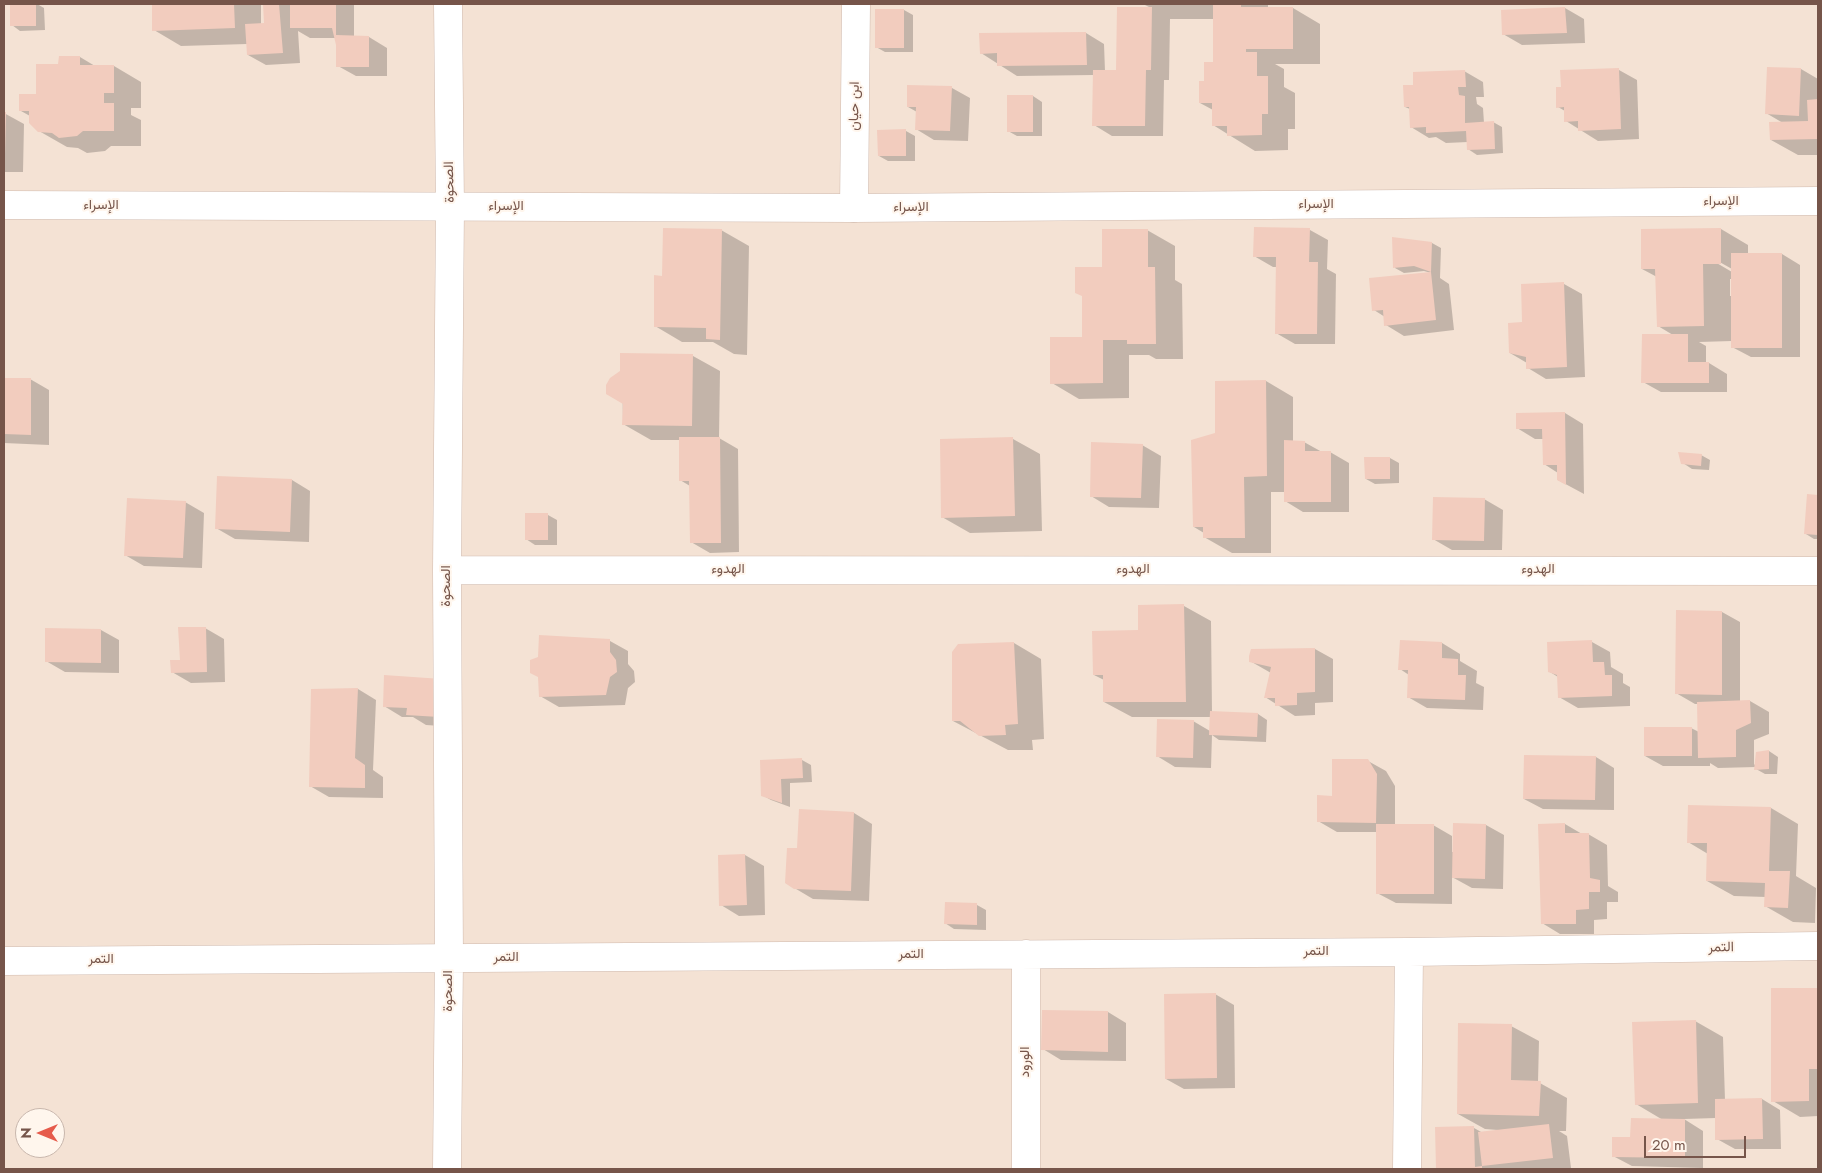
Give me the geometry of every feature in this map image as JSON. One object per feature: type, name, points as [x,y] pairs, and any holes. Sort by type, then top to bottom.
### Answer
[{"type":"street","name":"الصحوة","points":[[447,1169],[449,959],[447,570],[450,207],[448,4]]},
{"type":"street","name":"ابن حيان","points":[[854,208],[856,4]]},
{"type":"street","name":"الإسراء","points":[[4,205],[854,208],[1818,202]]},
{"type":"street","name":"الهدوء","points":[[447,570],[1818,571]]},
{"type":"street","name":"التمر","points":[[4,961],[1409,952],[1818,946]]},
{"type":"street","points":[[1407,1169],[1409,952]]},
{"type":"street","name":"الورود","points":[[1026,954],[1026,1169]]},
{"type":"shaded area","points":[[4,4],[1818,4],[1818,1169],[4,1169]]},
{"type":"building","points":[[10,4],[36,4],[36,26],[10,26]]},
{"type":"building","points":[[152,4],[234,4],[235,28],[152,31]]},
{"type":"building","points":[[263,4],[279,4],[283,53],[247,55],[245,24],[264,23]]},
{"type":"building","points":[[290,4],[336,4],[336,35],[369,36],[369,67],[336,67],[336,45],[332,28],[290,28]]},
{"type":"building","points":[[1213,4],[1241,4],[1241,7],[1293,7],[1293,49],[1246,49],[1246,52],[1257,52],[1257,76],[1268,76],[1268,114],[1262,114],[1262,135],[1227,136],[1227,126],[1212,126],[1212,103],[1199,103],[1199,81],[1204,81],[1204,62],[1213,62]]},
{"type":"building","points":[[1117,7],[1152,7],[1151,70],[1146,70],[1145,126],[1092,126],[1093,70],[1116,70]]},
{"type":"building","points":[[1565,7],[1567,33],[1502,35],[1501,10]]},
{"type":"building","points":[[875,9],[904,9],[904,48],[875,48]]},
{"type":"building","points":[[1086,32],[1087,65],[997,66],[997,53],[980,54],[979,33]]},
{"type":"building","points":[[59,56],[80,56],[80,65],[114,65],[114,93],[104,93],[104,103],[114,103],[114,131],[83,131],[77,136],[59,138],[52,133],[38,132],[29,123],[29,111],[19,111],[19,94],[36,94],[36,64],[58,64]]},
{"type":"building","points":[[1767,67],[1801,68],[1799,116],[1765,114]]},
{"type":"building","points":[[1619,68],[1621,129],[1578,131],[1578,121],[1564,122],[1564,107],[1556,108],[1556,87],[1561,87],[1560,70]]},
{"type":"building","points":[[1465,70],[1466,87],[1458,87],[1459,95],[1465,96],[1465,123],[1494,121],[1495,149],[1467,150],[1466,131],[1426,133],[1426,127],[1410,128],[1409,107],[1404,107],[1403,85],[1413,85],[1413,72]]},
{"type":"building","points":[[907,85],[952,86],[950,131],[915,130],[916,107],[907,107]]},
{"type":"building","points":[[1007,95],[1033,95],[1033,132],[1007,132]]},
{"type":"building","points":[[1818,99],[1818,139],[1770,140],[1769,122],[1808,121],[1807,100]]},
{"type":"building","points":[[4,112],[6,112],[5,154],[4,154]]},
{"type":"building","points":[[906,129],[906,156],[878,156],[877,130]]},
{"type":"building","points":[[1254,227],[1310,228],[1309,262],[1318,262],[1317,334],[1275,334],[1276,257],[1253,257]]},
{"type":"building","points":[[663,228],[722,229],[720,340],[706,339],[706,328],[654,327],[654,275],[662,276]]},
{"type":"building","points":[[1721,228],[1721,264],[1703,264],[1704,326],[1657,327],[1655,269],[1641,269],[1641,229]]},
{"type":"building","points":[[1102,229],[1148,229],[1148,267],[1155,267],[1156,344],[1127,344],[1127,340],[1103,340],[1103,383],[1050,384],[1050,337],[1082,337],[1082,296],[1075,293],[1075,267],[1102,267]]},
{"type":"building","points":[[1392,237],[1432,242],[1431,272],[1414,266],[1393,268]]},
{"type":"building","points":[[1731,253],[1782,253],[1782,348],[1731,348]]},
{"type":"building","points":[[1431,272],[1436,320],[1384,326],[1383,310],[1372,311],[1369,278]]},
{"type":"building","points":[[1564,282],[1567,367],[1526,369],[1526,357],[1509,353],[1508,323],[1522,322],[1521,284]]},
{"type":"building","points":[[1642,334],[1688,334],[1688,362],[1709,362],[1709,383],[1641,383]]},
{"type":"building","points":[[620,353],[693,354],[692,426],[622,425],[623,404],[606,394],[606,385],[610,378],[620,371]]},
{"type":"building","points":[[4,378],[31,378],[31,435],[4,434]]},
{"type":"building","points":[[1266,380],[1267,476],[1244,477],[1245,538],[1203,538],[1203,527],[1193,527],[1191,440],[1215,433],[1215,381]]},
{"type":"building","points":[[1565,412],[1566,485],[1557,480],[1557,465],[1543,465],[1542,429],[1516,429],[1516,413]]},
{"type":"building","points":[[679,437],[720,437],[721,543],[690,543],[689,481],[679,481]]},
{"type":"building","points":[[1013,437],[1015,516],[941,518],[940,439]]},
{"type":"building","points":[[1284,440],[1305,441],[1305,451],[1331,451],[1331,502],[1284,502]]},
{"type":"building","points":[[1091,442],[1143,444],[1141,498],[1090,497]]},
{"type":"building","points":[[1678,452],[1702,454],[1701,466],[1681,464]]},
{"type":"building","points":[[1364,457],[1390,457],[1390,479],[1365,479]]},
{"type":"building","points":[[217,476],[292,479],[290,532],[215,529]]},
{"type":"building","points":[[1807,494],[1818,495],[1818,535],[1804,534]]},
{"type":"building","points":[[1433,497],[1485,498],[1484,541],[1432,540]]},
{"type":"building","points":[[127,498],[186,501],[183,558],[124,556]]},
{"type":"building","points":[[525,513],[548,513],[548,540],[525,540]]},
{"type":"building","points":[[1184,604],[1186,702],[1103,702],[1103,675],[1093,675],[1092,631],[1138,630],[1138,605]]},
{"type":"building","points":[[1676,610],[1722,611],[1722,695],[1675,694]]},
{"type":"building","points":[[178,627],[206,627],[207,672],[171,673],[170,660],[180,660]]},
{"type":"building","points":[[45,628],[101,629],[101,663],[45,662]]},
{"type":"building","points":[[539,635],[610,639],[610,652],[616,660],[617,672],[610,677],[606,695],[539,697],[538,677],[530,673],[530,660],[538,657]]},
{"type":"building","points":[[1400,640],[1442,642],[1442,658],[1458,659],[1458,675],[1466,675],[1465,700],[1407,698],[1408,670],[1398,670]]},
{"type":"building","points":[[1592,640],[1593,662],[1604,662],[1605,675],[1612,675],[1612,696],[1558,698],[1557,675],[1548,672],[1547,642]]},
{"type":"building","points":[[1014,642],[1018,724],[1005,725],[1006,735],[979,736],[960,721],[952,721],[952,652],[958,644]]},
{"type":"building","points":[[1315,648],[1315,692],[1297,693],[1297,705],[1275,706],[1275,698],[1264,698],[1271,667],[1249,662],[1251,649]]},
{"type":"building","points":[[384,675],[442,679],[439,717],[406,715],[407,708],[383,707]]},
{"type":"building","points":[[358,688],[355,758],[365,765],[365,788],[309,787],[311,689]]},
{"type":"building","points":[[1750,700],[1751,723],[1736,730],[1736,757],[1698,758],[1697,702]]},
{"type":"building","points":[[1210,711],[1258,713],[1257,737],[1209,735]]},
{"type":"building","points":[[1157,719],[1194,720],[1193,758],[1156,757]]},
{"type":"building","points":[[1644,727],[1692,727],[1692,756],[1644,756]]},
{"type":"building","points":[[1769,750],[1769,769],[1754,770],[1756,752]]},
{"type":"building","points":[[1524,755],[1596,756],[1595,800],[1523,799]]},
{"type":"building","points":[[802,758],[803,778],[781,779],[782,803],[761,796],[760,760]]},
{"type":"building","points":[[1332,759],[1368,759],[1377,774],[1376,823],[1317,822],[1317,795],[1332,796]]},
{"type":"building","points":[[1688,805],[1771,807],[1769,871],[1790,871],[1788,908],[1764,907],[1765,883],[1706,881],[1707,843],[1687,843]]},
{"type":"building","points":[[799,809],[854,812],[851,891],[794,889],[785,883],[787,848],[797,848]]},
{"type":"building","points":[[1453,823],[1486,824],[1485,879],[1452,878]]},
{"type":"building","points":[[1565,823],[1565,833],[1589,833],[1590,878],[1600,880],[1600,892],[1589,892],[1589,909],[1576,910],[1576,924],[1541,924],[1538,824]]},
{"type":"building","points":[[1376,824],[1434,824],[1434,894],[1376,894]]},
{"type":"building","points":[[745,854],[747,905],[719,906],[718,855]]},
{"type":"building","points":[[945,902],[977,903],[977,925],[944,924]]},
{"type":"building","points":[[1771,988],[1818,988],[1818,1069],[1809,1069],[1809,1101],[1771,1102]]},
{"type":"building","points":[[1216,993],[1217,1078],[1165,1079],[1164,994]]},
{"type":"building","points":[[1042,1010],[1108,1011],[1108,1052],[1041,1050]]},
{"type":"building","points":[[1696,1020],[1698,1103],[1635,1105],[1632,1022]]},
{"type":"building","points":[[1458,1023],[1512,1024],[1511,1080],[1541,1081],[1539,1116],[1457,1114]]},
{"type":"building","points":[[1762,1098],[1763,1139],[1715,1140],[1715,1099]]},
{"type":"building","points":[[1631,1118],[1685,1119],[1685,1158],[1612,1157],[1612,1137],[1630,1137]]},
{"type":"building","points":[[1549,1124],[1553,1158],[1482,1166],[1478,1132]]},
{"type":"building","points":[[1474,1126],[1475,1167],[1482,1166],[1482,1169],[1436,1169],[1435,1127]]}]
